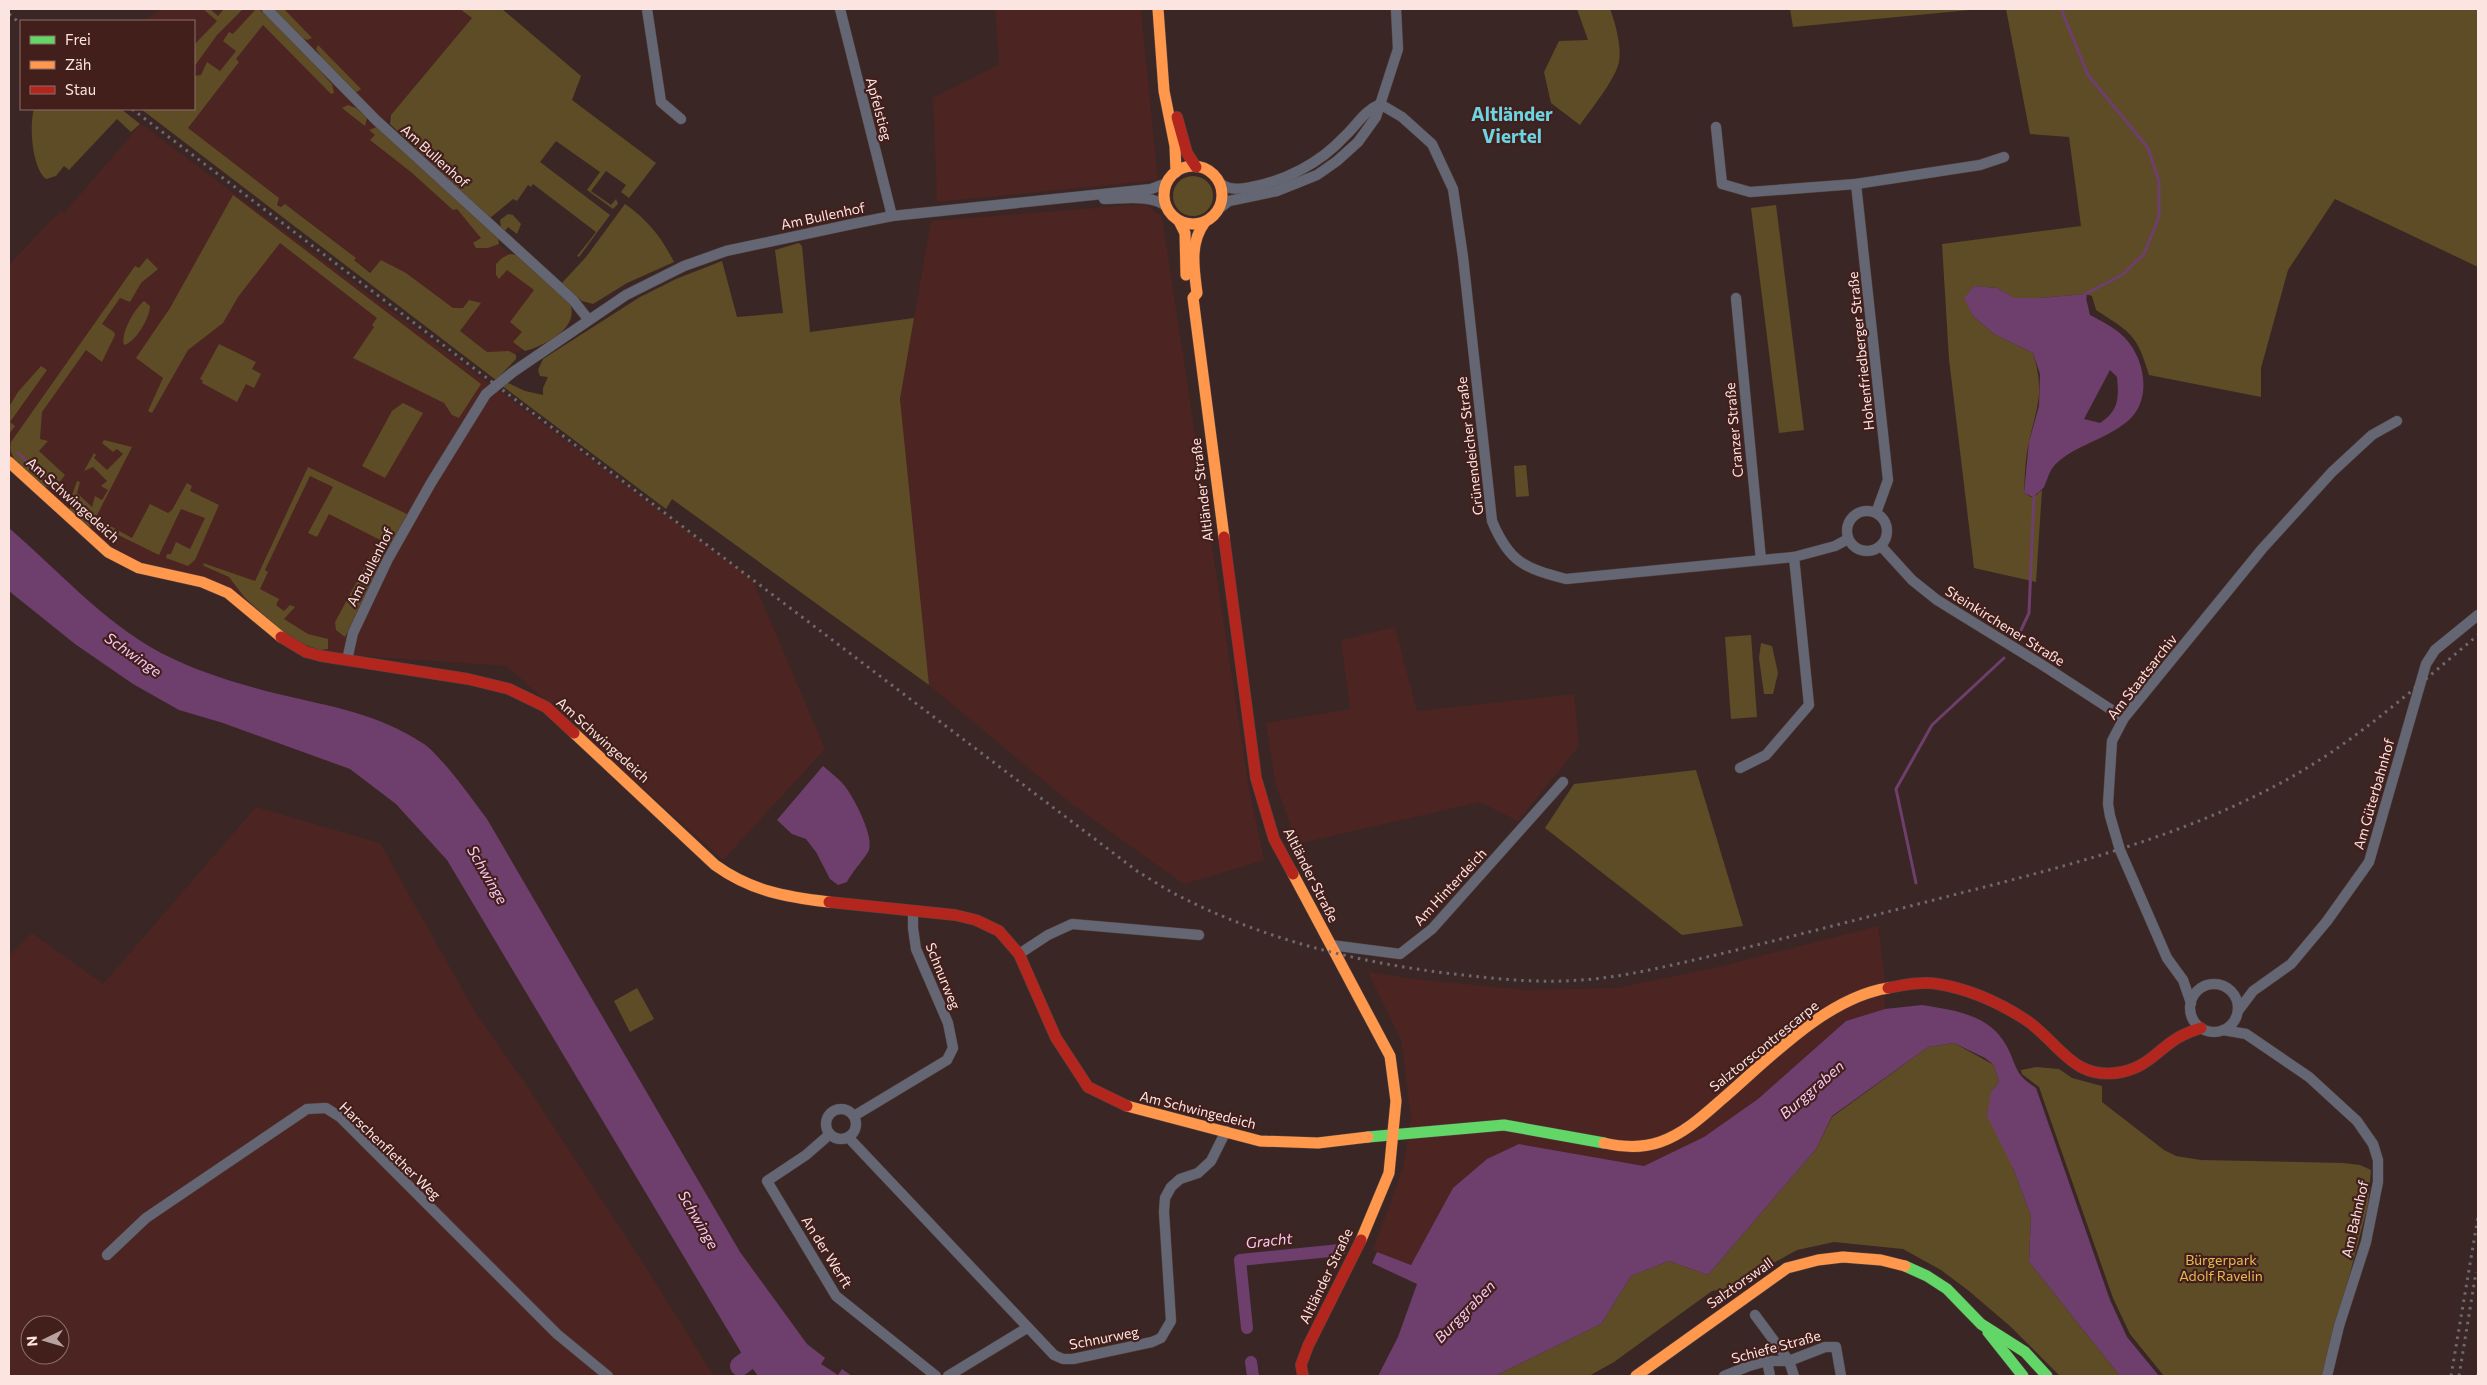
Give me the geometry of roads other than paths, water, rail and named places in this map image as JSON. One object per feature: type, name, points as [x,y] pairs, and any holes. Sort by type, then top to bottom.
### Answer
[{"type":"street","name":"Am Bullenhof","points":[[267,9],[352,97],[574,300],[588,320]]},
{"type":"street","points":[[646,9],[661,102],[682,119]]},
{"type":"street","name":"Apfelstieg","points":[[840,9],[892,216]]},
{"type":"street","points":[[1158,9],[1162,46],[1162,74],[1177,156],[1176,172]]},
{"type":"street","points":[[1380,104],[1368,109],[1348,134],[1330,150],[1284,179],[1235,189],[1227,188],[1211,172],[1196,167],[1185,168],[1176,172],[1167,183],[1164,193],[1167,207],[1179,221],[1193,224],[1205,222],[1229,201],[1262,196],[1291,186],[1323,172],[1345,155],[1376,117],[1398,49],[1396,9]]},
{"type":"street","points":[[1162,46],[1183,140],[1188,156],[1196,167]]},
{"type":"street","name":"Grünendeicher Straße","points":[[1380,104],[1402,117],[1432,144],[1453,189],[1463,257],[1492,521],[1502,544],[1535,571],[1566,579],[1794,557],[1835,546],[1848,540]]},
{"type":"street","points":[[1716,126],[1722,184],[1750,192],[1856,184],[1980,165],[2004,157]]},
{"type":"street","points":[[1219,182],[1222,194],[1220,208]]},
{"type":"street","name":"Am Bullenhof","points":[[1080,198],[1097,194],[1155,189],[1167,183]]},
{"type":"street","name":"Hohenfriedberger Straße","points":[[1856,184],[1888,480],[1876,513]]},
{"type":"street","name":"Am Bullenhof","points":[[347,660],[353,633],[388,560],[427,489],[482,400],[495,384],[588,320],[644,285],[715,254],[758,243],[892,216],[1080,198],[1151,200],[1160,202],[1167,207]]},
{"type":"street","name":"Altländer Straße","points":[[1179,221],[1185,233],[1188,294],[1193,298],[1256,778],[1274,839],[1390,1056],[1396,1101],[1389,1173],[1358,1248],[1308,1346],[1301,1365],[1303,1376]]},
{"type":"street","name":"Altländer Straße","points":[[1193,298],[1197,293],[1196,238],[1205,222]]},
{"type":"street","name":"Cranzer Straße","points":[[1736,298],[1761,560]]},
{"type":"street","name":"Am Staatsarchiv","points":[[2191,1007],[2184,980],[2168,958],[2120,850],[2108,804],[2112,740],[2124,718],[2262,549],[2332,472],[2372,435],[2397,421]]},
{"type":"street","name":"Am Schwingedeich","points":[[9,462],[95,542],[116,557],[146,570],[187,576],[208,583],[241,602],[281,639],[297,650],[468,679],[509,689],[546,707],[715,865],[730,876],[759,890],[813,900],[954,915],[976,920],[999,931],[1019,954],[1056,1038],[1088,1087],[1131,1108],[1260,1141],[1289,1144],[1318,1143],[1394,1134]]},
{"type":"street","points":[[1864,511],[1876,513],[1887,527],[1886,538],[1881,546],[1865,552],[1855,548],[1848,540],[1847,526],[1853,516],[1864,511]]},
{"type":"street","name":"Steinkirchener Straße","points":[[1881,546],[1912,580],[1937,600],[2124,718]]},
{"type":"street","points":[[1740,768],[1766,755],[1809,705],[1794,557]]},
{"type":"street","name":"Am Güterbahnhof","points":[[2237,1015],[2254,991],[2291,964],[2327,920],[2369,862],[2426,664],[2435,650],[2478,615]]},
{"type":"street","name":"Am Hinterdeich","points":[[1331,946],[1400,954],[1432,929],[1563,782]]},
{"type":"street","name":"Schnurweg","points":[[854,1116],[947,1060],[953,1048],[948,1023],[916,949],[912,928],[913,912]]},
{"type":"street","points":[[1019,954],[1048,935],[1072,924],[1198,935]]},
{"type":"street","points":[[2184,980],[2206,985],[2219,984],[2227,988],[2254,991]]},
{"type":"street","name":"Salztorscontrescarpe","points":[[1394,1134],[1504,1126],[1623,1147],[1660,1142],[1692,1125],[1816,1020],[1870,990],[1912,984],[1937,984],[1990,1000],[2028,1021],[2070,1061],[2092,1072],[2122,1072],[2149,1062],[2182,1035],[2201,1028]]},
{"type":"street","points":[[2182,1035],[2195,993],[2206,985]]},
{"type":"street","points":[[2191,1007],[2196,1023],[2201,1028],[2215,1032],[2223,1030],[2232,1025],[2237,1015],[2237,1000],[2227,988]]},
{"type":"street","name":"Am Bahnhof","points":[[2237,1015],[2246,1034]]},
{"type":"street","name":"Am Bahnhof","points":[[2223,1030],[2246,1034],[2309,1076],[2357,1121],[2373,1144],[2378,1160],[2378,1182],[2366,1242],[2339,1326],[2327,1376]]},
{"type":"street","name":"Harschenflether Weg","points":[[107,1255],[146,1218],[307,1110],[326,1108],[340,1117],[422,1202],[558,1334],[608,1376]]},
{"type":"street","points":[[844,1109],[854,1116],[856,1126],[848,1138],[838,1139],[830,1134],[826,1121],[831,1112],[844,1109]]},
{"type":"street","name":"Schnurweg","points":[[848,1138],[1027,1328],[1054,1355],[1063,1359],[1120,1350],[1161,1338],[1171,1321],[1164,1212],[1165,1198],[1171,1188],[1180,1180],[1198,1173],[1211,1161],[1226,1131]]},
{"type":"street","name":"An der Werft","points":[[830,1134],[806,1155],[767,1181],[836,1296],[936,1376]]},
{"type":"street","name":"Salztorswall","points":[[1636,1376],[1787,1268],[1818,1260],[1843,1257],[1869,1258],[1908,1267],[1947,1289],[1981,1324],[2025,1352],[2047,1376]]},
{"type":"street","points":[[1755,1315],[1789,1361],[1794,1376]]},
{"type":"street","points":[[1981,1324],[2023,1376]]},
{"type":"street","points":[[948,1376],[1027,1328]]},
{"type":"street","name":"Schiefe Straße","points":[[1724,1376],[1749,1366],[1766,1362],[1789,1361],[1825,1347],[1836,1347],[1841,1376]]},
{"type":"street","points":[[1766,1362],[1770,1376]]},
{"type":"water","points":[[1974,286],[1997,288],[2015,298],[2085,294],[2090,315],[2113,328],[2125,338],[2132,346],[2141,366],[2143,377],[2142,399],[2138,409],[2131,418],[2115,430],[2059,461],[2051,470],[2044,487],[2033,497],[2024,493],[2029,442],[2039,406],[2040,374],[2033,353],[1994,334],[1973,316],[1964,298]],"holes":[[[2110,370],[2117,377],[2118,398],[2111,414],[2100,423],[2084,419]]]},
{"type":"water","name":"Schwinge","points":[[9,528],[100,611],[119,626],[161,653],[189,666],[233,682],[336,707],[371,718],[406,733],[432,750],[487,819],[740,1252],[807,1344],[825,1358],[821,1364],[838,1375],[842,1369],[852,1376],[758,1376],[742,1354],[447,860],[396,804],[350,769],[223,723],[179,710],[133,684],[75,644],[9,591]]},
{"type":"water","points":[[823,766],[842,782],[848,790],[862,816],[870,843],[869,850],[847,882],[838,885],[830,879],[816,852],[806,839],[792,834],[777,820]]},
{"type":"water","name":"Burggraben","points":[[1922,1005],[1969,1015],[1990,1026],[2006,1045],[2020,1074],[2036,1088],[2110,1300],[2127,1337],[2159,1376],[2120,1376],[2029,1262],[2031,1216],[2013,1168],[1987,1116],[1991,1092],[1999,1082],[1994,1065],[1985,1058],[1954,1043],[1928,1047],[1832,1116],[1816,1149],[1708,1275],[1669,1261],[1631,1276],[1601,1324],[1495,1376],[1378,1376],[1398,1337],[1417,1284],[1372,1263],[1377,1252],[1411,1265],[1453,1188],[1487,1159],[1519,1144],[1644,1166],[1704,1137],[1758,1099],[1846,1021],[1885,1009]]},
{"type":"waterway","points":[[2061,9],[2088,75],[2148,148],[2159,182],[2159,217],[2144,254],[2122,275],[2085,294],[2085,298]]},
{"type":"waterway","points":[[18,453],[57,489]]},
{"type":"waterway","points":[[2021,630],[2029,613],[2034,494]]},
{"type":"waterway","points":[[70,501],[89,519]]},
{"type":"waterway","points":[[1916,883],[1896,789],[1932,725],[2004,658]]},
{"type":"waterway","name":"Gracht","points":[[1247,1328],[1240,1260],[1340,1250]]},
{"type":"waterway","points":[[740,1366],[768,1345]]},
{"type":"waterway","name":"Gracht","points":[[1251,1362],[1253,1376]]},
{"type":"railway","points":[[9,14],[20,23]]},
{"type":"railway","points":[[133,110],[1137,871],[1187,900],[1221,915],[1255,929],[1326,951],[1435,972],[1513,980],[1567,981],[1598,978],[1665,967],[1742,949],[2066,865],[2112,852],[2202,820],[2288,779],[2314,764],[2363,729],[2478,635]]},
{"type":"railway","points":[[2451,1376],[2478,1217]]},
{"type":"railway","points":[[2459,1376],[2476,1272]]},
{"type":"district","name":"Altländer Viertel","points":[[1512,125]]},
{"type":"park label","name":"Bürgerpark Adolf Ravelin","points":[[2221,1268]]}]
